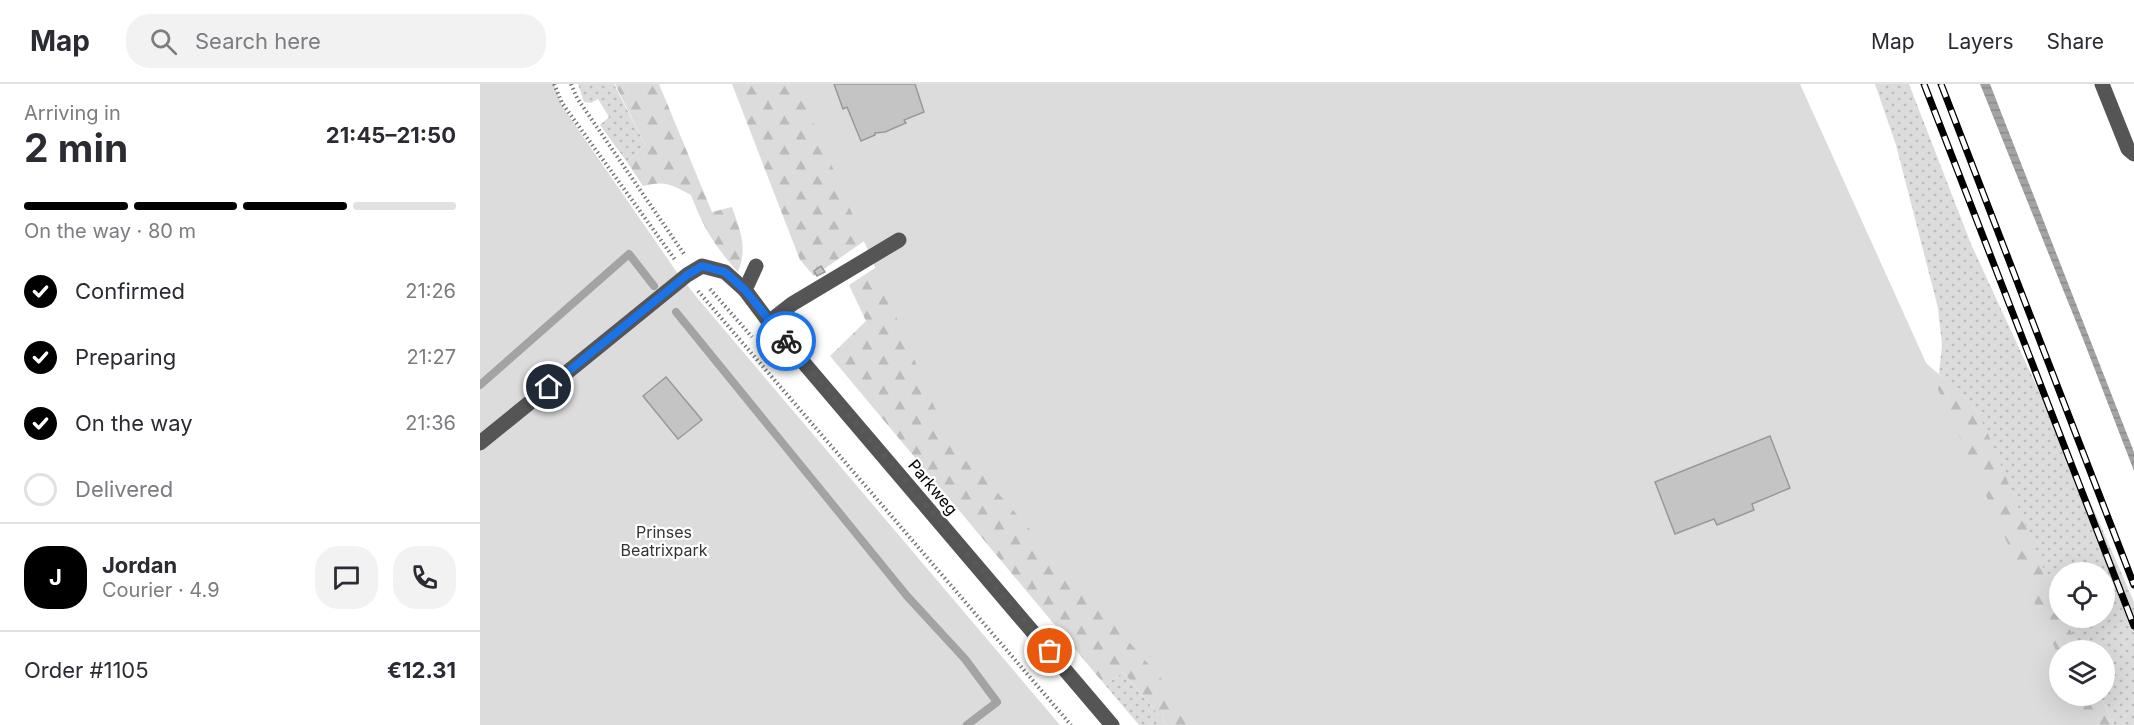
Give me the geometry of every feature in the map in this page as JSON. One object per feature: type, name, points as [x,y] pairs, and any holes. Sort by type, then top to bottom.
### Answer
[{"type":"street","points":[[2102,84],[2128,148],[2134,154]]},
{"type":"street","points":[[769,322],[792,304],[899,240]]},
{"type":"street","name":"Parkweg","points":[[687,275],[702,266],[725,272],[745,290],[769,322],[1112,725]]},
{"type":"street","points":[[745,290],[756,266]]},
{"type":"street","points":[[480,443],[687,275]]},
{"type":"path","points":[[554,84],[562,103],[687,275],[874,497],[1071,725]]},
{"type":"green space","name":"Prinses Beatrixpark","points":[[480,84],[554,84],[562,106],[676,271],[1060,725],[480,725]]},
{"type":"green space","points":[[578,84],[614,84],[645,145],[627,162],[600,125],[609,117],[598,99],[591,103],[584,102]]},
{"type":"green space","points":[[615,84],[659,84],[712,212],[732,207],[743,247],[738,272],[710,236],[691,195],[668,184],[657,183],[643,186],[627,162],[645,145]]},
{"type":"green space","points":[[732,84],[803,84],[870,237],[814,276],[800,260]]},
{"type":"green space","points":[[797,84],[1800,84],[2051,640],[2049,640],[2049,706],[2081,706],[2090,725],[1202,725],[946,434]]},
{"type":"green space","points":[[1875,84],[1909,84],[1971,244],[2134,602],[2134,725],[2114,725],[2105,706],[2115,706],[2115,640],[2075,640],[2070,628],[2115,628],[2115,562],[2049,562],[2049,583],[1976,410],[1939,374],[1942,345],[1938,308],[1896,145]]},
{"type":"green space","points":[[887,260],[1287,725],[1167,725],[1123,672],[1105,685],[830,356],[866,321],[849,285]]},
{"type":"green space","points":[[1907,347],[1955,388],[1976,410],[1989,436],[2049,583],[2049,628],[2070,628],[2075,640],[2049,640],[2049,706],[2105,706],[2114,725],[2052,725]]},
{"type":"green space","points":[[1123,672],[1167,725],[1139,725],[1105,685]]},
{"type":"shaded area","points":[[1980,84],[1990,84],[2134,452],[2134,471],[2083,339]]},
{"type":"building","points":[[834,84],[915,84],[924,112],[904,120],[906,123],[885,132],[875,133],[861,141],[847,107],[843,109]]},
{"type":"building","points":[[821,266],[825,272],[817,276],[814,271]]},
{"type":"building","points":[[666,377],[702,420],[678,439],[643,396]]},
{"type":"building","points":[[1770,436],[1790,488],[1752,504],[1754,510],[1717,525],[1714,519],[1675,534],[1655,482]]},
{"type":"waterway","points":[[480,385],[629,254],[654,286]]},
{"type":"waterway","points":[[676,312],[907,596],[965,659],[997,702],[967,725]]},
{"type":"railway","points":[[1924,84],[2134,626]]},
{"type":"railway","points":[[1941,84],[2134,585]]},
{"type":"way so far","points":[[786,341],[1050,651]]},
{"type":"route","points":[[549,387],[687,275],[702,266],[725,272],[745,290],[786,341]]}]
